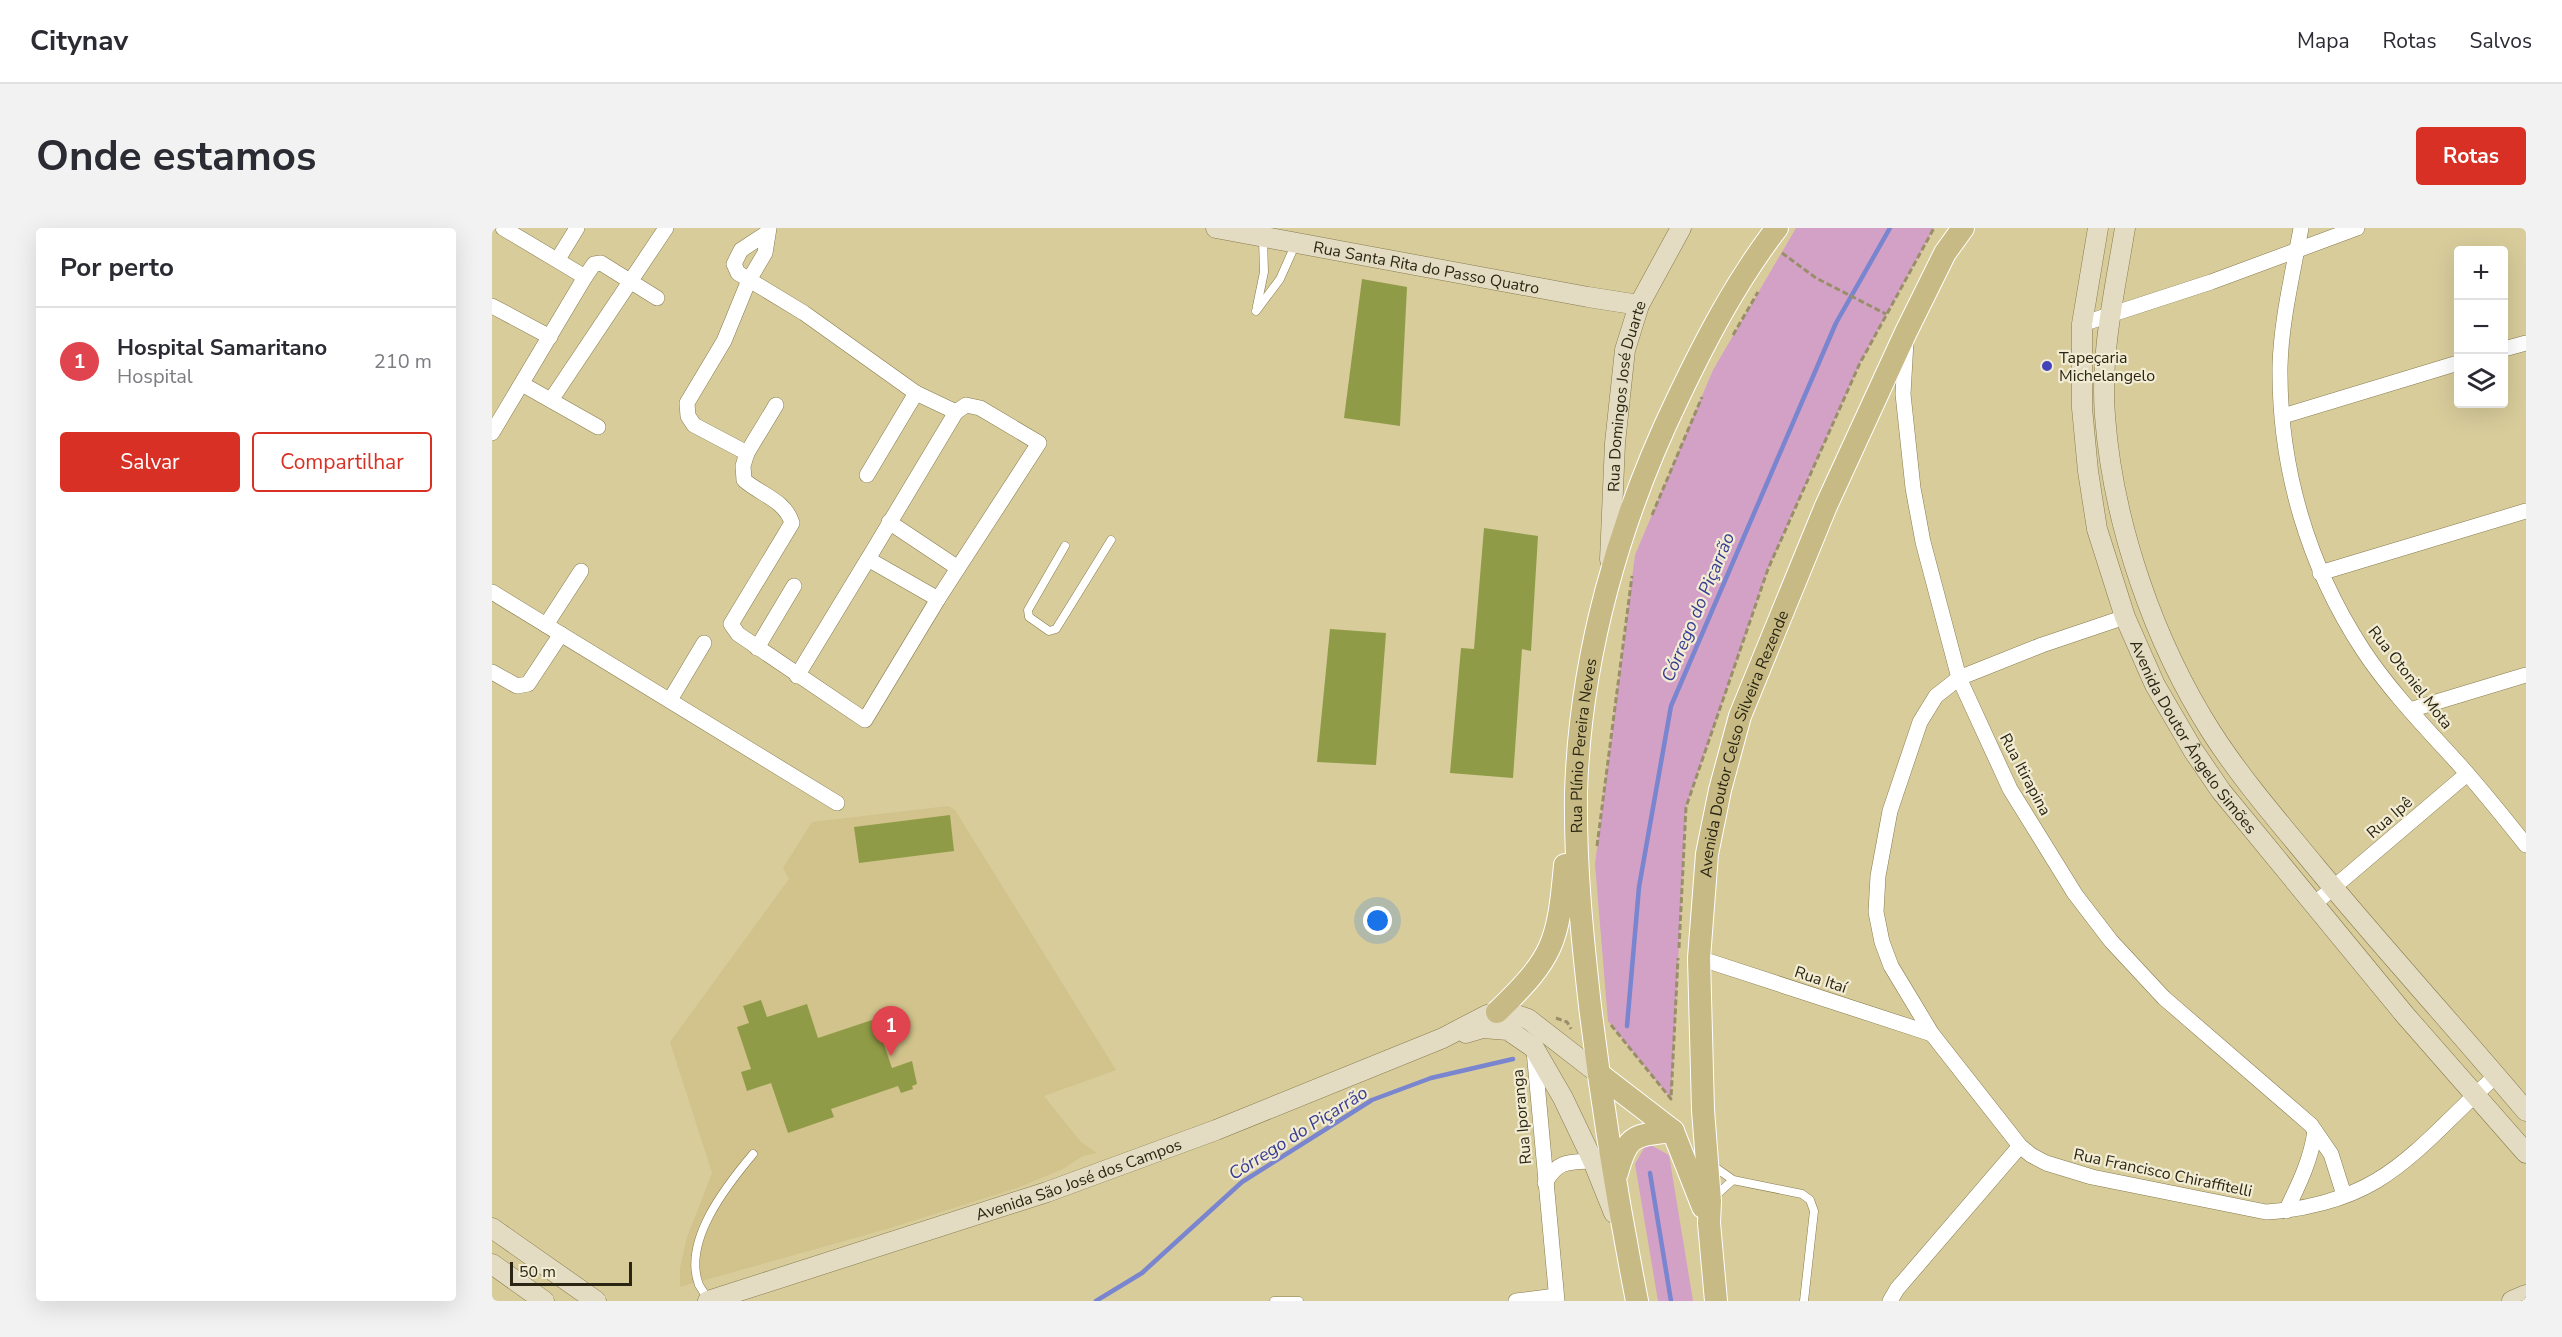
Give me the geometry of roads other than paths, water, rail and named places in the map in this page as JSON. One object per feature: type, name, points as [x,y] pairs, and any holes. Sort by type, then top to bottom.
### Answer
[{"type":"main road","name":"Rua Santa Rita do Passo Quatro","points":[[1216,228],[1639,305]]},
{"type":"main road","name":"Rua Domingos José Duarte","points":[[1610,575],[1615,443],[1625,350],[1639,305],[1681,228]]},
{"type":"main road","name":"Avenida Doutor Celso Silveira Rezende","points":[[1716,1301],[1709,1223],[1710,1201],[1699,958],[1707,854],[1720,790],[1740,716],[1826,506],[1906,332],[1945,253],[1963,228]]},
{"type":"main road","name":"Avenida Doutor Ângelo Simões","points":[[2098,228],[2082,324],[2082,408],[2088,471],[2097,529],[2125,617],[2155,685],[2193,750],[2221,791],[2313,905],[2526,1153]]},
{"type":"main road","name":"Avenida Doutor Ângelo Simões","points":[[2125,228],[2111,316],[2105,404],[2110,461],[2125,526],[2149,609],[2211,731],[2239,774],[2333,888],[2526,1111]]},
{"type":"main road","name":"Rua Plínio Pereira Neves","points":[[1637,1301],[1599,1074],[1601,1029],[1577,889],[1576,792],[1588,681],[1610,575],[1650,456],[1695,362],[1738,284],[1782,236]]},
{"type":"main road","points":[[1497,1012],[1530,980],[1552,946],[1562,903],[1566,846],[1576,792]]},
{"type":"main road","points":[[1497,1012],[1519,1014],[1673,1131],[1709,1223]]},
{"type":"main road","name":"Avenida São José dos Campos","points":[[709,1301],[1047,1192],[1216,1130],[1443,1038],[1497,1012]]},
{"type":"main road","name":"Avenida São José dos Campos","points":[[1443,1038],[1483,1028],[1498,1028],[1518,1035],[1534,1048],[1554,1081],[1610,1199],[1630,1263]]},
{"type":"main road","points":[[1616,1178],[1624,1150],[1633,1139],[1641,1135],[1673,1131]]},
{"type":"main road","points":[[492,1228],[596,1301]]},
{"type":"main road","points":[[492,1264],[544,1301]]},
{"type":"main road","points":[[2512,1301],[2526,1294]]},
{"type":"street","points":[[503,228],[585,277]]},
{"type":"street","points":[[558,259],[577,228]]},
{"type":"street","points":[[551,400],[666,228]]},
{"type":"street","name":"Rua Otoniel Mota","points":[[2301,228],[2288,299],[2280,366],[2283,416],[2291,478],[2307,541],[2320,573],[2365,652],[2410,710],[2526,845]]},
{"type":"street","points":[[2082,324],[2111,316],[2357,228]]},
{"type":"street","points":[[768,230],[741,249],[734,261],[734,267],[738,273],[804,313],[916,393],[956,412]]},
{"type":"street","points":[[747,453],[694,424],[688,416],[687,403],[724,341],[749,280],[765,253],[768,230]]},
{"type":"street","points":[[492,433],[498,408],[522,384],[594,264],[601,262],[631,279],[657,298]]},
{"type":"street","points":[[492,306],[550,337]]},
{"type":"street","name":"Rua Itirapina","points":[[1906,332],[1903,394],[1913,488],[1923,542],[1959,678],[2010,789],[2075,894],[2111,941],[2164,998],[2294,1108],[2315,1131],[2331,1154],[2344,1195]]},
{"type":"street","points":[[2508,349],[2526,343]]},
{"type":"street","points":[[2283,416],[2454,364]]},
{"type":"street","points":[[522,384],[598,427]]},
{"type":"street","points":[[867,475],[916,393]]},
{"type":"street","points":[[776,405],[747,453],[743,466],[744,480],[753,489],[780,504],[788,512],[792,523],[731,624],[738,634],[797,676],[865,720],[938,599],[1039,442],[980,408],[966,405],[956,412],[797,676]]},
{"type":"street","points":[[2320,573],[2526,511]]},
{"type":"street","points":[[889,522],[958,568]]},
{"type":"street","points":[[868,559],[938,599]]},
{"type":"street","points":[[546,625],[581,571]]},
{"type":"street","points":[[758,648],[794,586]]},
{"type":"street","points":[[492,592],[837,803]]},
{"type":"street","name":"Rua Francisco Chiraffitelli","points":[[2125,617],[2042,645],[1959,678],[1936,696],[1920,722],[1890,811],[1878,876],[1876,912],[1882,942],[1891,966],[1932,1034],[2020,1146],[2046,1163],[2092,1178],[2266,1212],[2286,1211],[2315,1205],[2375,1182],[2403,1162],[2496,1076]]},
{"type":"street","points":[[492,672],[517,686],[528,684],[561,634]]},
{"type":"street","points":[[670,700],[704,643]]},
{"type":"street","points":[[2410,710],[2526,675]]},
{"type":"street","name":"Rua Ipê","points":[[2313,905],[2467,774]]},
{"type":"street","name":"Rua Itaí","points":[[1699,958],[1932,1034]]},
{"type":"street","name":"Rua Iporanga","points":[[1534,1048],[1556,1298]]},
{"type":"street","points":[[2286,1211],[2306,1169],[2312,1152],[2315,1131]]},
{"type":"street","points":[[1890,1301],[2020,1146]]},
{"type":"street","name":"Rua Iporanga","points":[[1545,1183],[1552,1172],[1564,1163],[1593,1161]]},
{"type":"street","points":[[1516,1301],[1556,1298]]},
{"type":"lane","points":[[1253,233],[1264,272],[1256,310],[1280,279],[1296,243]]},
{"type":"lane","points":[[1065,546],[1028,610],[1029,617],[1049,632],[1056,629],[1111,540]]},
{"type":"lane","points":[[709,1301],[700,1286],[696,1272],[696,1256],[714,1207],[729,1182],[753,1154]]},
{"type":"lane","points":[[1707,1161],[1733,1180],[1802,1194],[1810,1200],[1814,1211],[1804,1301]]},
{"type":"lane","points":[[1710,1201],[1733,1180]]},
{"type":"lane","points":[[1274,1301],[1299,1301]]},
{"type":"waterway","name":"Córrego do Piçarrão","points":[[1627,1026],[1639,887],[1671,706],[1836,323],[1890,228]]},
{"type":"waterway","name":"Córrego do Piçarrão","points":[[1096,1301],[1142,1273],[1242,1182],[1372,1100],[1431,1078],[1513,1059]]},
{"type":"waterway","points":[[1650,1173],[1671,1301]]},
{"type":"place","name":"Tapeçaria Michelangelo","points":[[2047,366]]},
{"type":"place","name":"Hospital Samaritano","points":[[891,1056]]}]
